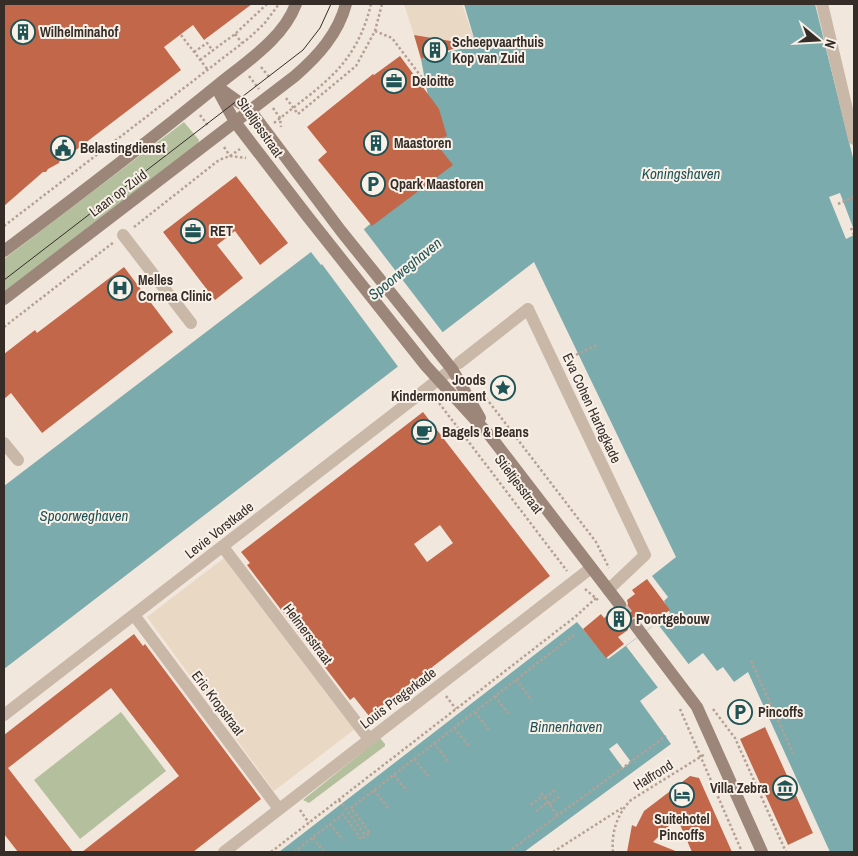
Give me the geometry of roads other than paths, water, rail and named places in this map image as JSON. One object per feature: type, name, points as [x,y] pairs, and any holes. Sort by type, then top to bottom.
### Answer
[{"type":"street","name":"Laan op Zuid","points":[[4,252],[193,107],[282,29],[296,4]]},
{"type":"street","name":"Laan op Zuid","points":[[4,299],[250,110],[279,90],[326,45],[338,26],[346,4]]},
{"type":"street","points":[[822,4],[854,139]]},
{"type":"street","name":"Stieltjesstraat","points":[[216,86],[250,110],[341,232],[440,354],[456,366],[491,437]]},
{"type":"street","name":"Stieltjesstraat","points":[[216,86],[235,122],[327,242],[426,366],[433,384],[491,437],[591,568],[612,586]]},
{"type":"street","points":[[123,235],[191,323]]},
{"type":"street","name":"Eva Cohen Hartogkade","points":[[456,366],[528,308],[645,555],[612,586]]},
{"type":"street","name":"Levie Vorstkade","points":[[4,715],[456,366]]},
{"type":"street","points":[[4,443],[18,460]]},
{"type":"street","name":"Helmersstraat","points":[[223,547],[369,739]]},
{"type":"street","name":"Louis Pregerkade","points":[[224,852],[591,568]]},
{"type":"street","points":[[612,586],[620,605]]},
{"type":"street","name":"Eric Kropstraat","points":[[134,614],[279,809]]},
{"type":"street","points":[[638,630],[697,707],[762,852]]},
{"type":"water","name":"Koningshaven","points":[[464,4],[815,4],[854,162],[854,852],[830,852],[748,672],[734,682],[723,667],[717,671],[703,653],[640,701],[671,744],[524,852],[279,852],[577,622],[608,659],[670,613],[664,601],[668,597],[652,576],[676,557],[534,262],[4,669],[4,486],[311,252],[321,265],[441,165],[421,59],[476,45]]},
{"type":"tunnel","points":[[620,605],[635,625]]},
{"type":"tram line","points":[[4,280],[303,50],[320,28],[331,4]]},
{"type":"place","name":"Wilhelminahof","points":[[23,32]]},
{"type":"place","name":"Scheepvaarthuis Kop van Zuid","points":[[435,50]]},
{"type":"place","name":"Deloitte","points":[[394,81]]},
{"type":"place","name":"Maastoren","points":[[376,143]]},
{"type":"place","name":"Belastingdienst","points":[[63,148]]},
{"type":"place","name":"Qpark Maastoren","points":[[373,184]]},
{"type":"place","name":"RET","points":[[193,231]]},
{"type":"place","name":"Melles Cornea Clinic","points":[[120,288]]},
{"type":"place","name":"Joods Kindermonument","points":[[503,388]]},
{"type":"place","name":"Bagels & Beans","points":[[424,432]]},
{"type":"place","name":"Poortgebouw","points":[[619,619]]},
{"type":"place","name":"Pincoffs","points":[[740,712]]},
{"type":"place","name":"Villa Zebra","points":[[785,788]]},
{"type":"place","name":"Suitehotel Pincoffs","points":[[682,795]]},
{"type":"water label","name":"Spoorweghaven","points":[[405,269]]},
{"type":"water label","name":"Spoorweghaven","points":[[84,516]]},
{"type":"water label","name":"Binnenhaven","points":[[566,727]]}]
